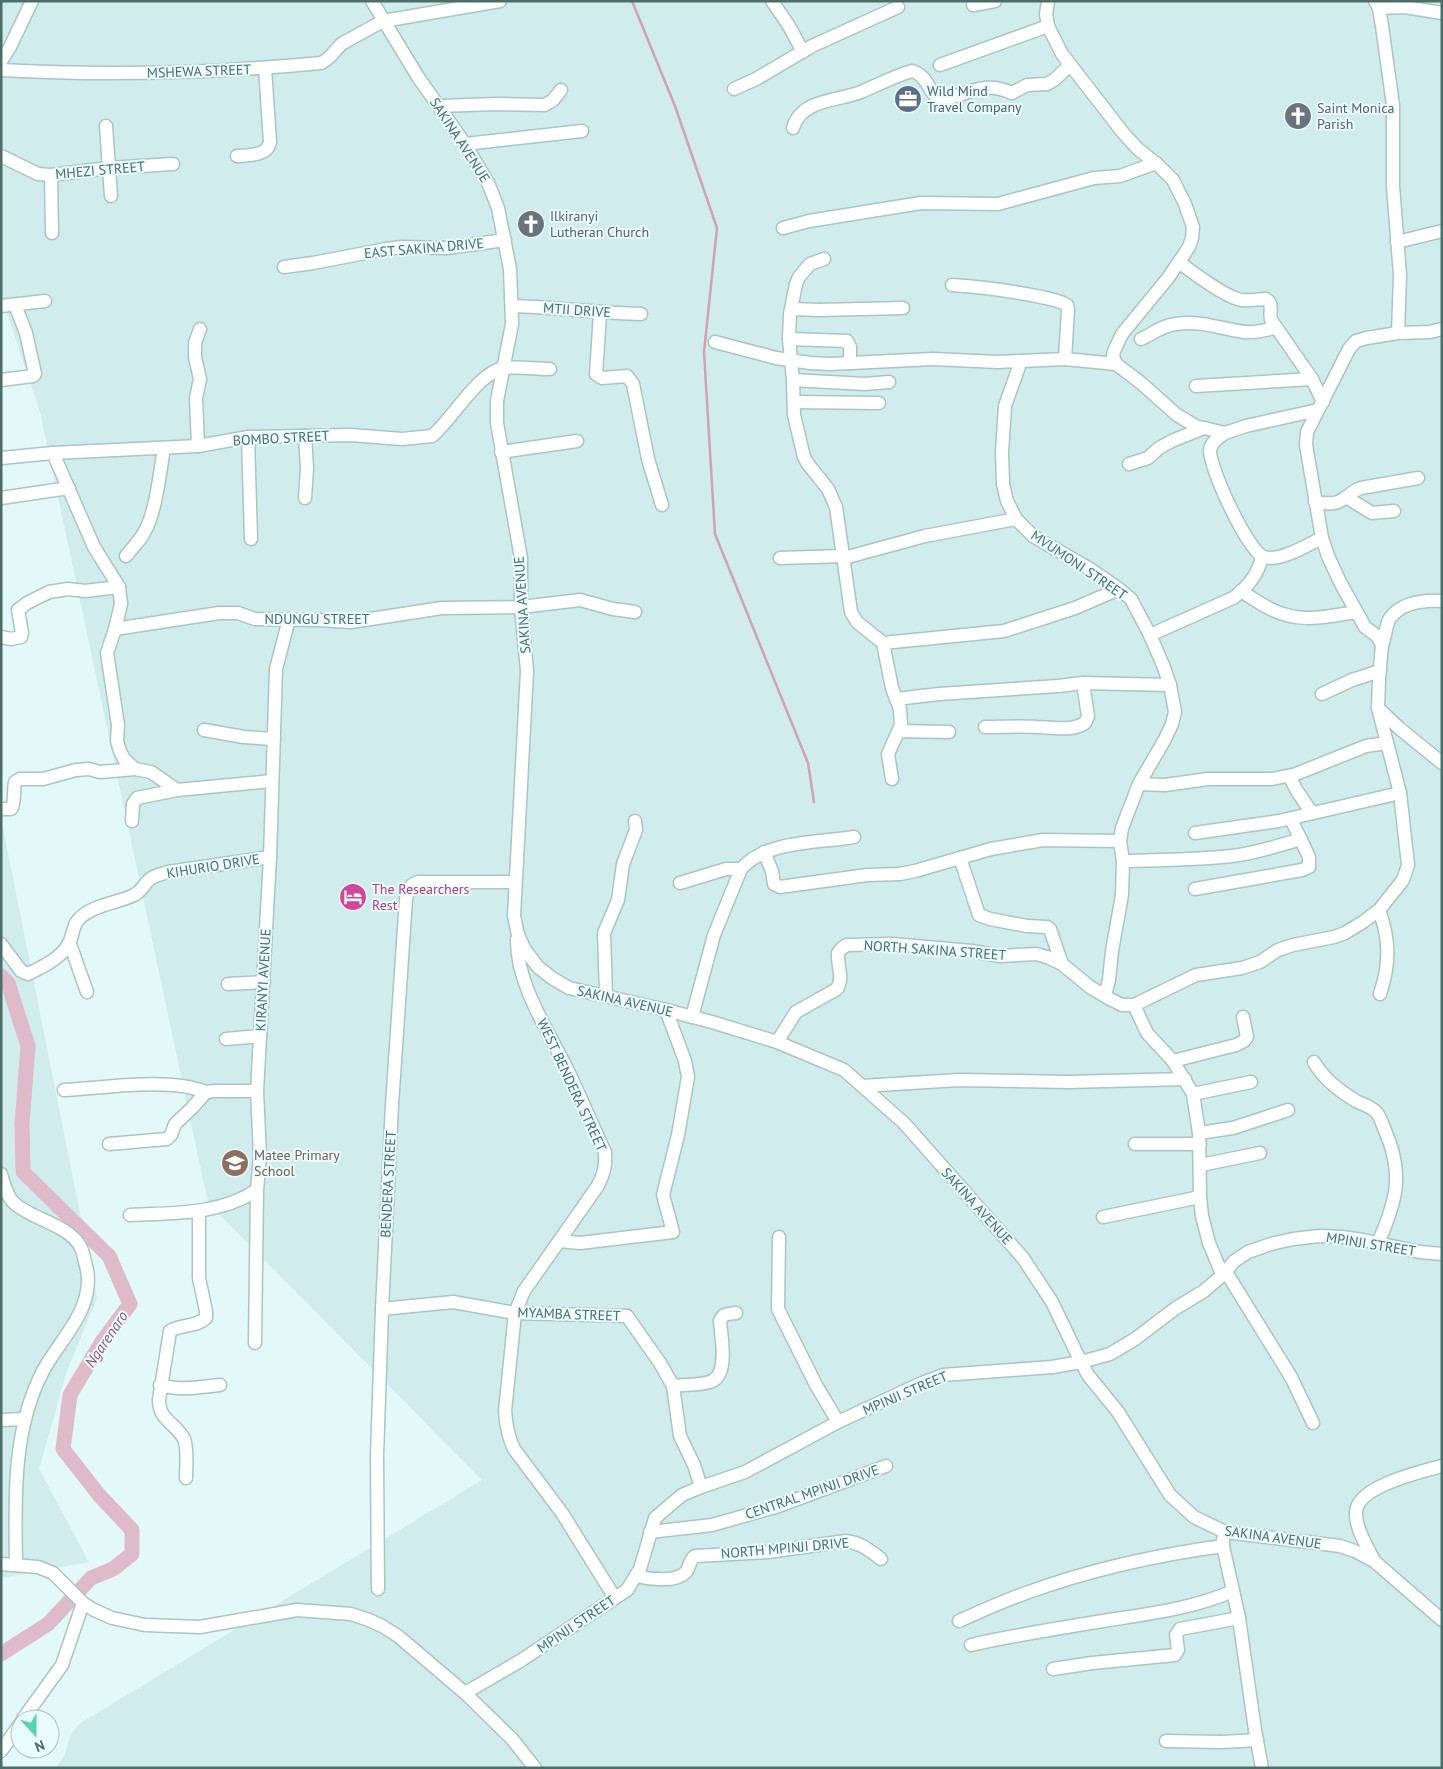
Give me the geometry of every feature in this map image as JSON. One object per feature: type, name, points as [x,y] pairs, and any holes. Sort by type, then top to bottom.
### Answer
[{"type":"street","points":[[1,61],[10,48],[32,1]]},
{"type":"street","name":"SAKINA AVENUE","points":[[372,1],[418,76],[465,144],[493,193],[498,208],[510,269],[512,306],[510,337],[496,401],[501,452],[521,558],[521,608],[527,671],[514,916],[518,935],[526,950],[538,967],[569,988],[666,1010],[777,1042],[844,1070],[904,1123],[1023,1258],[1052,1302],[1088,1375],[1118,1412],[1170,1495],[1194,1517],[1225,1532],[1340,1546],[1355,1551],[1374,1560],[1442,1620]]},
{"type":"street","name":"MSHEWA STREET","points":[[1,70],[63,73],[208,71],[265,68],[321,62],[329,59],[337,47],[343,43],[383,21],[500,1]]},
{"type":"street","points":[[772,1],[789,26],[803,52]]},
{"type":"street","points":[[973,5],[995,1]]},
{"type":"street","points":[[1048,1],[1046,14],[1048,26],[1070,65],[1124,134],[1173,180],[1185,204],[1193,227],[1192,238],[1179,262],[1122,334],[1114,351],[1113,356],[1116,364]]},
{"type":"street","points":[[1398,333],[1400,275],[1393,186],[1393,105],[1377,5],[1442,13]]},
{"type":"street","points":[[734,89],[756,79],[803,52],[898,7]]},
{"type":"street","points":[[940,65],[1048,26]]},
{"type":"street","points":[[793,128],[795,120],[814,106],[861,92],[912,71],[915,71],[926,80],[934,95],[939,99],[979,89],[999,87],[1012,93],[1027,86],[1047,84],[1070,65]]},
{"type":"street","points":[[237,156],[265,151],[269,147],[265,68]]},
{"type":"street","points":[[439,106],[545,105],[554,100],[561,90]]},
{"type":"street","points":[[106,126],[111,196]]},
{"type":"street","points":[[465,144],[582,131]]},
{"type":"street","name":"MHEZI STREET","points":[[1,156],[38,174],[51,175],[109,168],[173,164]]},
{"type":"street","points":[[783,228],[808,221],[921,203],[998,204],[1094,178],[1126,174],[1156,163]]},
{"type":"street","points":[[51,175],[52,233]]},
{"type":"street","points":[[1398,242],[1442,232]]},
{"type":"street","name":"EAST SAKINA DRIVE","points":[[284,267],[377,250],[402,247],[447,248],[505,240]]},
{"type":"street","points":[[824,260],[810,264],[799,277],[790,314],[789,339],[796,429],[804,457],[832,496],[836,506],[852,616],[883,643],[890,682],[901,717],[899,731],[888,754],[892,779]]},
{"type":"street","points":[[1179,262],[1202,279],[1235,298],[1242,300],[1268,300],[1271,304],[1270,320],[1312,379],[1321,406]]},
{"type":"street","points":[[952,285],[980,287],[1061,301],[1068,310],[1064,359]]},
{"type":"street","points":[[1,306],[45,300]]},
{"type":"street","points":[[1,380],[33,376],[35,374],[26,333],[15,305]]},
{"type":"street","name":"MTII DRIVE","points":[[512,306],[550,307],[600,313],[641,314]]},
{"type":"street","points":[[792,309],[904,308]]},
{"type":"street","points":[[600,313],[596,374],[602,378],[627,376],[633,384],[648,460],[662,505]]},
{"type":"street","points":[[1141,339],[1165,326],[1175,324],[1199,323],[1244,332],[1275,328]]},
{"type":"street","points":[[198,446],[196,398],[200,379],[195,357],[195,343],[200,329]]},
{"type":"street","points":[[1382,646],[1377,636],[1365,627],[1356,612],[1340,582],[1322,538],[1306,445],[1306,432],[1349,349],[1356,341],[1398,333],[1430,332],[1442,329]]},
{"type":"street","points":[[789,339],[847,341],[850,347],[850,363]]},
{"type":"street","points":[[715,342],[791,361],[823,364],[933,359],[1021,361],[1064,359],[1116,364],[1142,383],[1177,415],[1197,426],[1225,433]]},
{"type":"street","name":"MVUMONI STREET","points":[[1021,361],[1005,406],[1002,452],[1003,484],[1007,501],[1016,519],[1033,536],[1119,589],[1131,599],[1150,635],[1170,685],[1175,712],[1172,724],[1139,784],[1122,828],[1120,840],[1123,861],[1122,895],[1105,995]]},
{"type":"street","points":[[502,368],[550,368]]},
{"type":"street","name":"BOMBO STREET","points":[[1,458],[53,453],[198,446],[248,437],[351,434],[402,438],[432,436],[474,387],[502,368]]},
{"type":"street","points":[[1196,386],[1312,379]]},
{"type":"street","points":[[793,380],[865,384],[889,382]]},
{"type":"street","points":[[794,402],[879,403]]},
{"type":"street","points":[[1321,406],[1225,433],[1212,445],[1210,451],[1212,464],[1236,521],[1262,557],[1281,557],[1322,538]]},
{"type":"street","points":[[1129,464],[1148,458],[1159,448],[1204,428]]},
{"type":"street","points":[[305,436],[307,468],[305,498]]},
{"type":"street","points":[[248,437],[251,540]]},
{"type":"street","points":[[501,452],[577,441]]},
{"type":"street","points":[[126,556],[138,542],[148,524],[154,505],[164,448]]},
{"type":"street","points":[[53,453],[94,547],[119,587],[121,604],[107,653],[118,725],[117,741],[124,760],[135,769]]},
{"type":"street","points":[[1315,502],[1336,503],[1361,488],[1418,478]]},
{"type":"street","points":[[1,498],[69,488]]},
{"type":"street","points":[[1346,497],[1372,513],[1394,512]]},
{"type":"street","points":[[780,558],[844,557],[925,536],[1016,519]]},
{"type":"street","points":[[1150,635],[1233,598],[1241,592],[1257,572],[1262,557]]},
{"type":"street","points":[[6,638],[21,637],[18,610],[49,592],[68,589],[85,591],[119,587]]},
{"type":"street","points":[[883,643],[1010,630],[1076,608],[1119,589]]},
{"type":"street","points":[[1241,592],[1281,614],[1299,618],[1318,619],[1356,612]]},
{"type":"street","name":"NDUNGU STREET","points":[[115,629],[219,613],[238,613],[255,619],[351,622],[442,608],[521,608],[580,600],[613,609],[634,612]]},
{"type":"street","points":[[1313,1424],[1291,1377],[1224,1273],[1209,1243],[1202,1216],[1200,1197],[1200,1139],[1193,1094],[1173,1061],[1147,1033],[1134,1005],[1196,974],[1242,968],[1260,962],[1278,950],[1334,937],[1345,932],[1364,922],[1379,910],[1403,880],[1408,865],[1400,793],[1378,708],[1382,646],[1390,618],[1403,607],[1425,600],[1442,601]]},
{"type":"street","name":"KIRANYI AVENUE","points":[[255,1343],[257,1190],[260,1156],[257,1091],[270,857],[276,669],[289,619]]},
{"type":"street","points":[[1322,694],[1352,680],[1380,671]]},
{"type":"street","points":[[896,699],[1083,683],[1170,685]]},
{"type":"street","points":[[985,727],[1070,729],[1085,724],[1088,716],[1083,683]]},
{"type":"street","points":[[1378,708],[1442,763]]},
{"type":"street","points":[[204,730],[244,737],[274,739]]},
{"type":"street","points":[[899,731],[949,732]]},
{"type":"street","points":[[1139,784],[1166,785],[1208,779],[1272,780],[1289,776],[1366,746],[1387,743]]},
{"type":"street","points":[[1,809],[11,809],[14,806],[13,788],[15,782],[20,778],[43,779],[76,770],[88,769],[100,772],[135,769],[151,772],[178,790]]},
{"type":"street","points":[[1289,776],[1312,812]]},
{"type":"street","points":[[132,822],[133,804],[137,798],[178,790],[272,781]]},
{"type":"street","points":[[1195,833],[1291,819],[1312,812],[1400,793]]},
{"type":"street","points":[[1195,889],[1302,870],[1309,867],[1309,856],[1291,819]]},
{"type":"street","points":[[606,996],[604,933],[618,900],[624,864],[636,830],[635,821]]},
{"type":"street","points":[[692,1017],[714,935],[741,869],[746,863],[764,852],[803,842],[826,842],[854,837]]},
{"type":"street","points":[[1123,861],[1204,859],[1262,850],[1301,839]]},
{"type":"street","points":[[764,852],[772,871],[774,884],[780,887],[867,875],[900,874],[991,849],[1043,840],[1120,840]]},
{"type":"street","name":"KIHURIO DRIVE","points":[[1,944],[21,971],[28,974],[53,959],[70,944],[74,926],[84,915],[140,892],[157,875],[270,857]]},
{"type":"street","points":[[960,858],[979,915],[1027,926],[1047,927],[1050,929],[1062,964]]},
{"type":"street","points":[[680,884],[726,869],[741,869]]},
{"type":"street","name":"BENDERA STREET","points":[[378,1589],[377,1456],[382,1309],[392,1105],[407,891],[411,885],[418,882],[515,882]]},
{"type":"street","points":[[1379,910],[1385,924],[1388,946],[1388,967],[1380,994]]},
{"type":"street","name":"WEST BENDERA STREET","points":[[518,935],[517,950],[528,992],[605,1152],[606,1164],[604,1175],[524,1291],[514,1313],[505,1411],[510,1440],[514,1449],[562,1514],[615,1598]]},
{"type":"street","points":[[70,944],[87,992]]},
{"type":"street","name":"NORTH SAKINA STREET","points":[[777,1042],[796,1012],[837,989],[840,984],[841,974],[838,953],[847,945],[892,944],[972,951],[1000,956],[1036,954],[1047,956],[1062,964],[1090,987],[1110,999],[1122,1005],[1134,1005]]},
{"type":"street","points":[[228,984],[264,982]]},
{"type":"street","points":[[560,1241],[580,1243],[673,1232],[663,1194],[678,1135],[688,1077],[685,1061],[666,1010]]},
{"type":"street","points":[[1173,1061],[1236,1045],[1244,1041],[1247,1036],[1243,1017]]},
{"type":"street","points":[[226,1039],[260,1036]]},
{"type":"street","points":[[1314,1062],[1336,1086],[1350,1097],[1376,1112],[1392,1148],[1397,1178],[1395,1196],[1391,1212],[1378,1243]]},
{"type":"street","points":[[862,1086],[959,1080],[1068,1082],[1185,1079]]},
{"type":"street","points":[[1193,1094],[1251,1082]]},
{"type":"street","points":[[64,1090],[158,1084],[186,1086],[206,1092],[257,1091]]},
{"type":"street","points":[[109,1144],[167,1139],[171,1135],[174,1124],[206,1092]]},
{"type":"street","points":[[1135,1144],[1200,1139],[1288,1110]]},
{"type":"street","points":[[1201,1166],[1260,1153]]},
{"type":"street","points":[[1,1174],[7,1200],[65,1232],[77,1241],[82,1248],[87,1272],[87,1289],[83,1305],[75,1323],[57,1348],[42,1374],[32,1395],[25,1419],[16,1481],[16,1564]]},
{"type":"street","points":[[130,1215],[199,1211],[239,1200],[257,1190]]},
{"type":"street","points":[[1103,1217],[1200,1197]]},
{"type":"street","points":[[186,1478],[184,1439],[159,1409],[160,1385],[170,1331],[177,1327],[201,1323],[206,1318],[199,1278],[199,1211]]},
{"type":"street","name":"MPINJI STREET","points":[[460,1689],[520,1661],[627,1590],[640,1569],[655,1518],[682,1496],[701,1487],[745,1472],[838,1422],[943,1375],[1052,1367],[1110,1354],[1204,1291],[1234,1262],[1248,1252],[1271,1244],[1319,1236],[1342,1237],[1420,1252],[1442,1254]]},
{"type":"street","points":[[779,1237],[778,1308],[816,1385],[838,1422]]},
{"type":"street","name":"MYAMBA STREET","points":[[382,1309],[453,1302],[514,1313],[627,1316],[660,1363],[673,1386],[680,1436],[694,1465],[701,1487]]},
{"type":"street","points":[[673,1386],[708,1382],[718,1376],[723,1359],[721,1317],[726,1314],[736,1313]]},
{"type":"street","points":[[160,1385],[182,1390],[220,1385]]},
{"type":"street","points":[[1,1420],[25,1419]]},
{"type":"street","name":"CENTRAL MPINJI DRIVE","points":[[650,1532],[712,1525],[764,1511],[886,1466]]},
{"type":"street","points":[[1374,1560],[1358,1526],[1356,1507],[1361,1498],[1384,1485],[1442,1466]]},
{"type":"street","points":[[1225,1532],[1223,1546],[1239,1618],[1262,1768]]},
{"type":"street","name":"NORTH MPINJI DRIVE","points":[[636,1576],[658,1580],[678,1576],[687,1570],[692,1558],[696,1556],[768,1552],[846,1541],[863,1545],[881,1559]]},
{"type":"street","points":[[959,1621],[1026,1593],[1056,1583],[1167,1554],[1223,1546]]},
{"type":"street","points":[[1,1564],[38,1567],[52,1573],[64,1582],[83,1603],[102,1614],[145,1625],[200,1627],[297,1610],[351,1614],[382,1626],[398,1636],[460,1689],[512,1739],[535,1768]]},
{"type":"street","points":[[971,1645],[1058,1628],[1174,1610],[1203,1603],[1233,1591]]},
{"type":"street","points":[[31,1709],[62,1665],[83,1603]]},
{"type":"street","points":[[1053,1669],[1092,1663],[1175,1655],[1178,1650],[1176,1635],[1180,1629],[1239,1618]]},
{"type":"street","points":[[1,1751],[10,1738]]},
{"type":"street","points":[[1166,1741],[1222,1742],[1257,1740]]},
{"type":"shaded area","points":[[1,1],[1442,1],[1442,1768],[56,1768],[65,1754],[70,1736],[79,1724],[482,1480],[208,1203],[40,412],[1,295]]},
{"type":"shaded area","points":[[1,818],[97,1298],[66,1374],[39,1469],[89,1562],[1,1578]]},
{"type":"waterway","points":[[632,1],[675,106],[717,228],[704,352],[715,534],[808,763],[814,802]]},
{"type":"waterway","name":"Ngarenaro","points":[[1,976],[8,983],[28,1046],[22,1124],[23,1172],[109,1256],[130,1304],[101,1343],[70,1395],[63,1449],[99,1495],[132,1530],[132,1554],[113,1569],[91,1578],[48,1624],[1,1654]]},
{"type":"place","name":"Wild Mind Travel Company","points":[[908,99]]},
{"type":"place","name":"Saint Monica Parish","points":[[1298,116]]},
{"type":"place","name":"Ilkiranyi Lutheran Church","points":[[531,224]]},
{"type":"place","name":"The Researchers Rest","points":[[353,897]]},
{"type":"place","name":"Matee Primary School","points":[[235,1163]]}]
